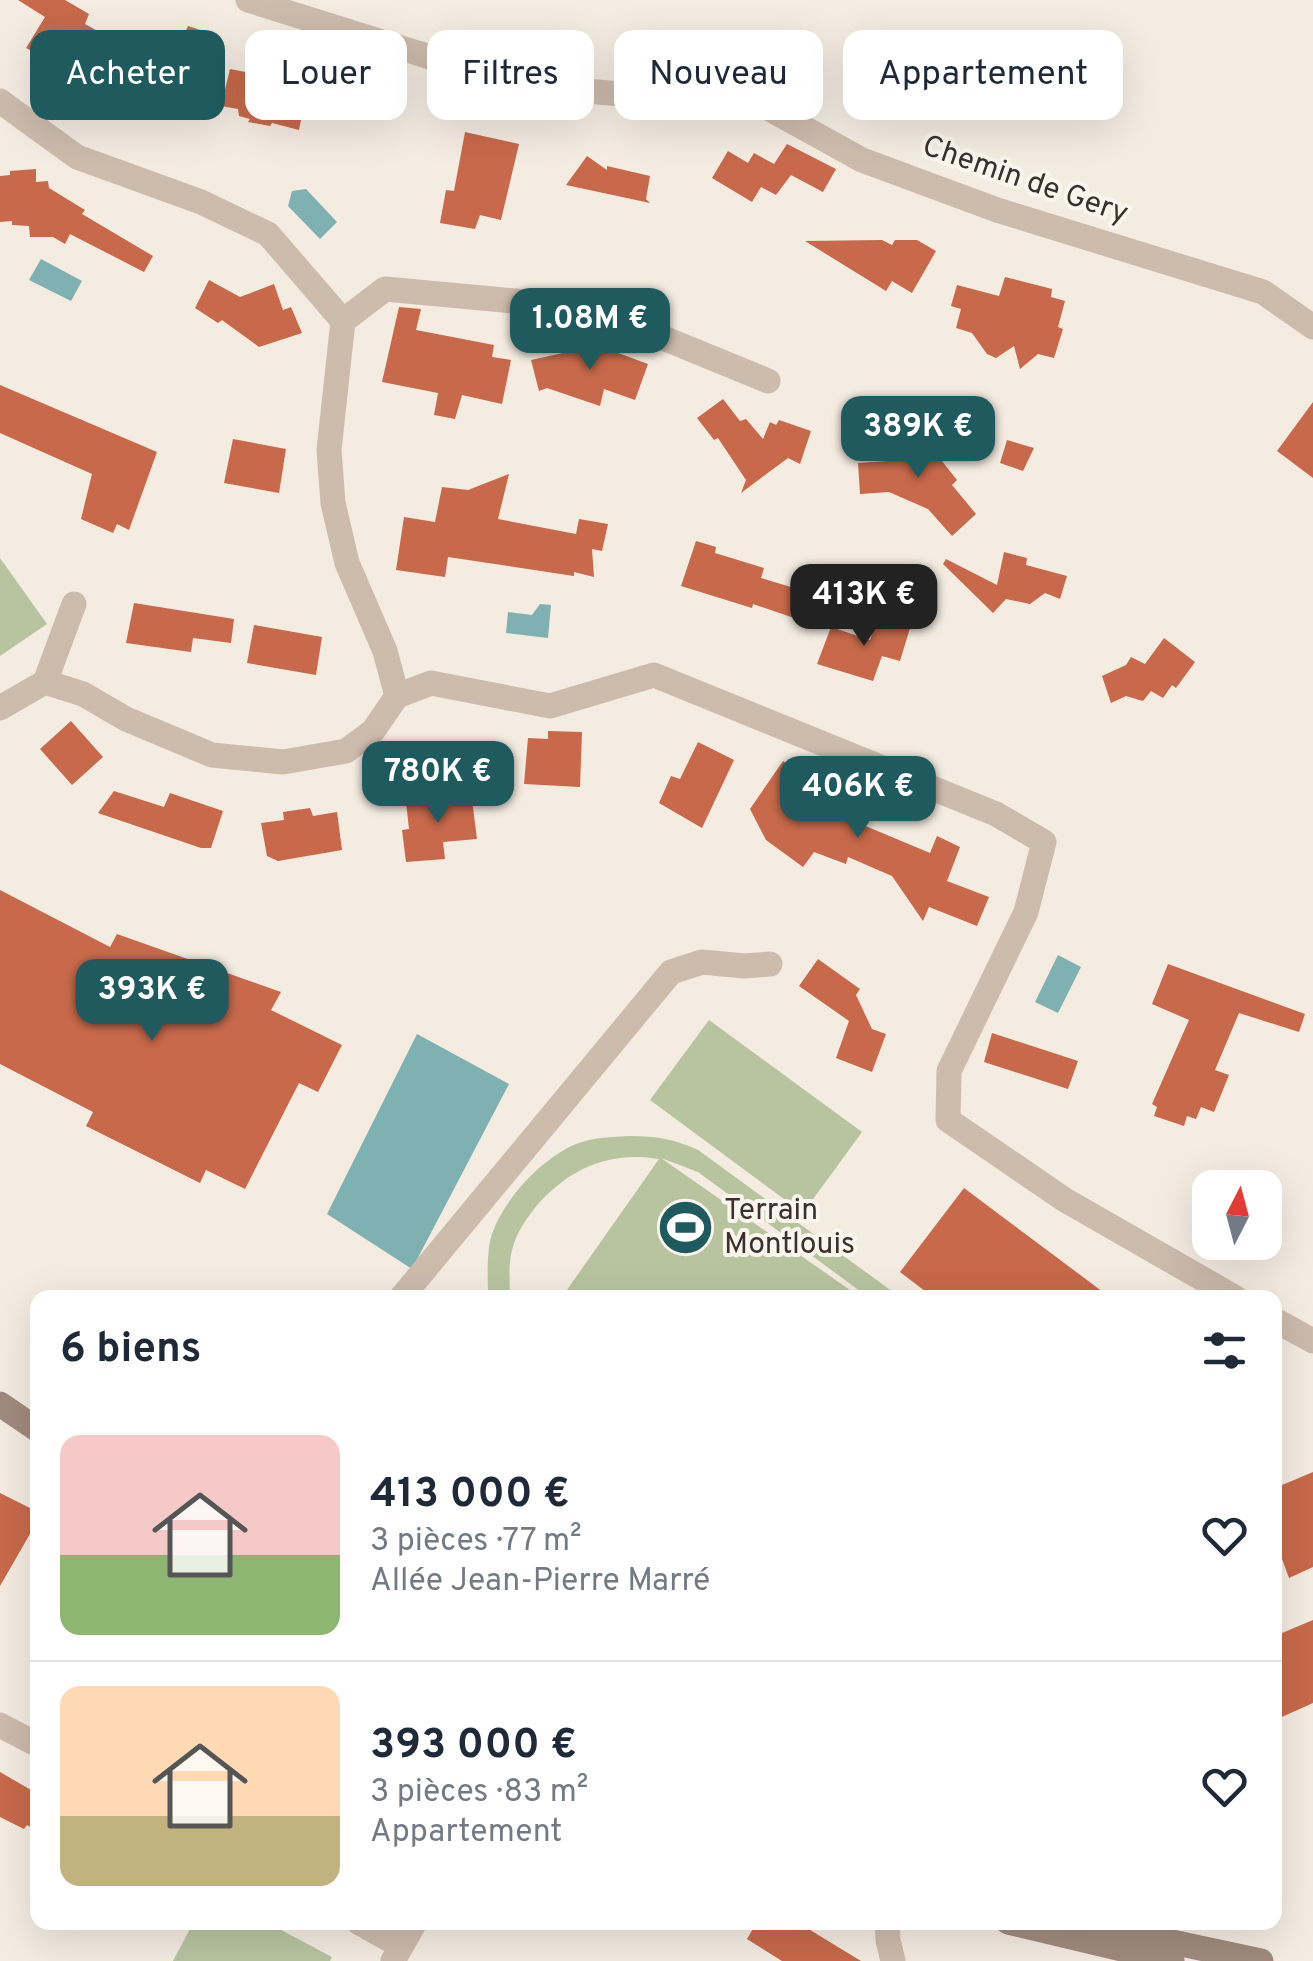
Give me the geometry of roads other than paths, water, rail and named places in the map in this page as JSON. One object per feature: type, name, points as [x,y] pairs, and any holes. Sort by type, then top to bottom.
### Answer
[{"type":"main road","points":[[0,1404],[30,1425]]},
{"type":"main road","points":[[0,1422],[30,1438]]},
{"type":"main road","points":[[1042,1930],[1172,1961]]},
{"type":"main road","points":[[1116,1930],[1261,1961]]},
{"type":"street","name":"Chemin de Gery","points":[[248,0],[519,85],[766,108],[862,160],[997,210],[1263,292],[1313,327]]},
{"type":"street","points":[[0,101],[76,157],[201,202],[268,234],[343,321]]},
{"type":"street","points":[[397,696],[385,651],[347,563],[333,503],[329,450],[343,321],[385,289],[590,308],[768,380]]},
{"type":"street","points":[[0,708],[46,682],[74,604]]},
{"type":"street","points":[[46,682],[83,694],[126,719],[212,755],[283,762],[346,751],[373,731],[397,696],[432,682],[550,706],[654,675],[996,814],[1044,842],[1026,912],[949,1071],[948,1120],[1066,1200],[1222,1290]]},
{"type":"street","points":[[408,1290],[670,972],[702,962],[770,964]]},
{"type":"street","points":[[1282,1324],[1313,1341]]},
{"type":"street","points":[[0,1725],[30,1741]]},
{"type":"street","points":[[368,1930],[397,1954],[410,1930]]},
{"type":"street","points":[[887,1930],[894,1961]]},
{"type":"water","points":[[306,189],[337,222],[320,239],[288,206],[292,191]]},
{"type":"water","points":[[41,259],[82,281],[71,301],[29,280]]},
{"type":"water","points":[[946,407],[994,425],[985,447],[938,429]]},
{"type":"water","points":[[540,604],[551,605],[548,638],[506,633],[508,612],[532,615]]},
{"type":"water","points":[[1058,955],[1081,967],[1058,1013],[1035,1002]]},
{"type":"water","points":[[417,1034],[509,1084],[412,1269],[327,1214]]},
{"type":"place","name":"Terrain Montlouis","points":[[685,1228]]}]
